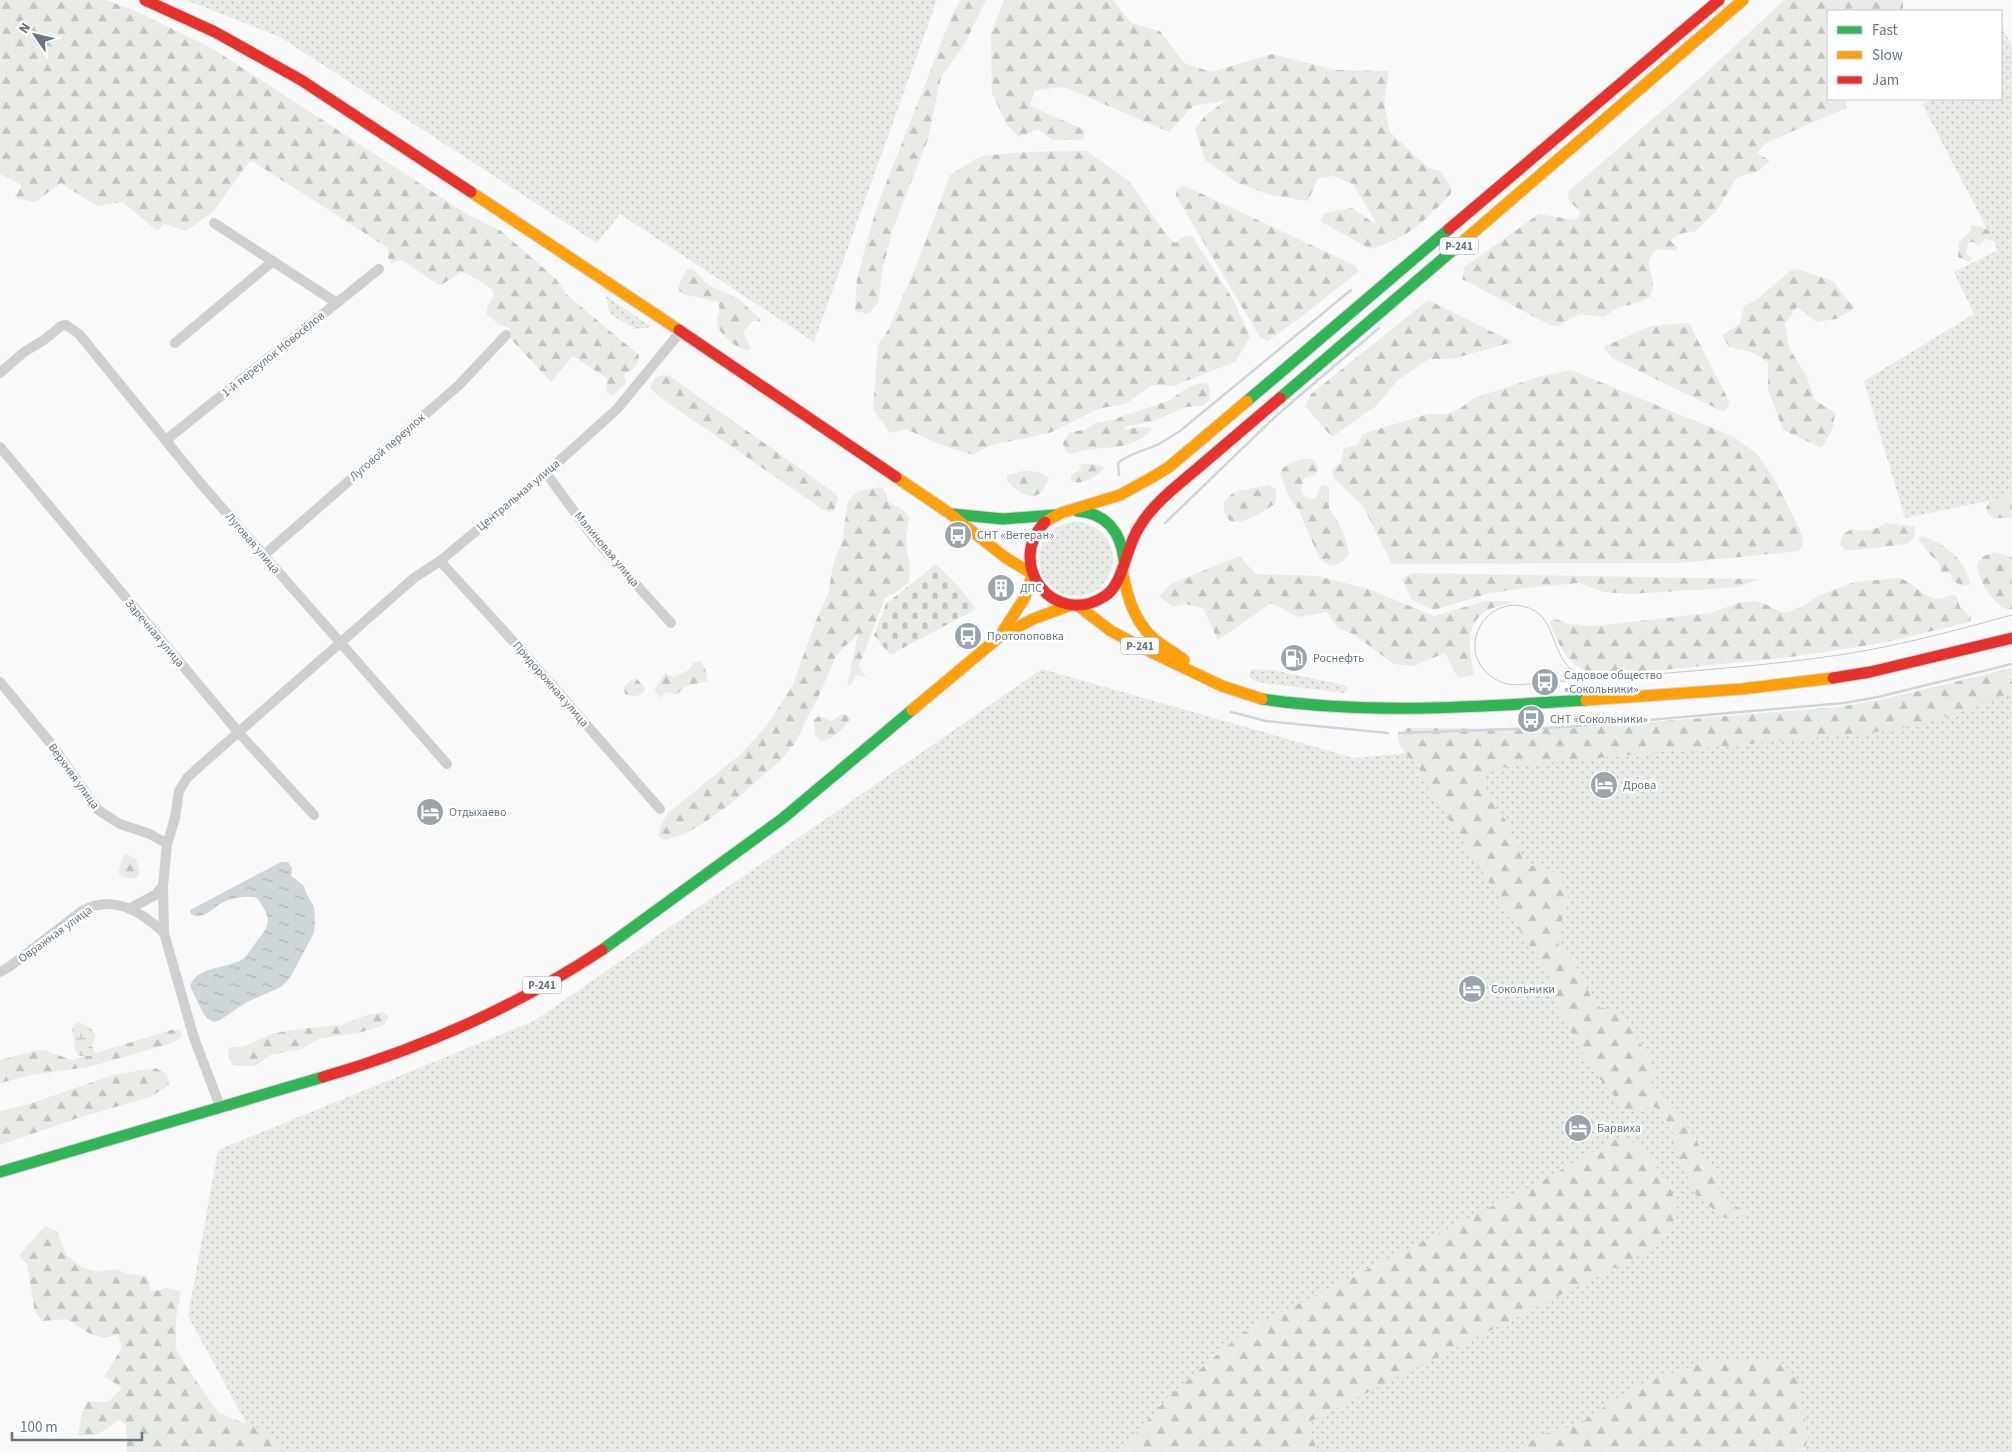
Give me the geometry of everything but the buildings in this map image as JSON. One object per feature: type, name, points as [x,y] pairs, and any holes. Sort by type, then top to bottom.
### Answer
[{"type":"main road","points":[[145,0],[215,32],[301,80],[681,331],[948,513],[1006,558],[1032,575],[1038,587],[1047,596],[1058,602],[1074,605]]},
{"type":"main road","name":"Р-241","points":[[998,638],[1020,605],[1032,575],[1029,562],[1030,548],[1035,535],[1044,524],[1055,515],[1095,504],[1121,494],[1146,482],[1177,461],[1719,0]]},
{"type":"main road","name":"Р-241","points":[[0,1172],[220,1106],[302,1084],[414,1046],[475,1019],[536,988],[600,951],[782,818],[998,638],[1021,623],[1045,613],[1074,605],[1096,602],[1106,595],[1115,586],[1130,543],[1142,523],[1156,504],[1173,488],[1396,300],[1744,0]]},
{"type":"main road","points":[[1069,511],[1081,510],[1094,513],[1113,528],[1120,538],[1124,550],[1123,566]]},
{"type":"main road","points":[[948,513],[1008,520],[1055,515]]},
{"type":"main road","name":"Р-241","points":[[1123,566],[1130,606],[1142,626],[1161,644],[1208,680]]},
{"type":"main road","name":"Р-241","points":[[1074,605],[1111,631],[1208,680]]},
{"type":"main road","points":[[1208,680],[1263,699],[1342,708],[1392,709],[1568,701],[1742,689],[1805,682],[1870,672],[2012,638]]},
{"type":"street","points":[[214,223],[337,303]]},
{"type":"street","points":[[176,343],[273,261]]},
{"type":"street","name":"1-й переулок Новосёлов","points":[[166,440],[379,269]]},
{"type":"street","name":"Луговая улица","points":[[0,373],[24,352],[61,326],[66,325],[79,334],[202,485],[447,764]]},
{"type":"street","name":"Центральная улица","points":[[220,1106],[194,1038],[164,933],[163,886],[168,844],[175,818],[179,791],[187,778],[200,766],[414,578],[440,561],[546,473],[617,409],[681,331]]},
{"type":"street","name":"Луговой переулок","points":[[264,555],[459,384],[506,334]]},
{"type":"street","name":"Заречная улица","points":[[0,447],[239,733],[314,815]]},
{"type":"street","name":"Малиновая улица","points":[[546,473],[593,536],[671,623]]},
{"type":"street","name":"Придорожная улица","points":[[440,561],[523,652],[660,809]]},
{"type":"street","name":"Верхняя улица","points":[[0,682],[52,745],[98,810],[115,822],[150,834],[168,844]]},
{"type":"street","points":[[131,908],[155,895],[163,886]]},
{"type":"street","name":"Овражная улица","points":[[0,972],[94,904],[131,908],[150,919],[164,933]]},
{"type":"green space","points":[[0,0],[106,0],[133,10],[210,47],[467,214],[501,231],[556,279],[567,295],[639,355],[635,367],[624,374],[626,383],[612,396],[606,392],[607,378],[573,356],[551,382],[510,338],[510,328],[499,325],[487,314],[487,308],[494,295],[492,289],[470,275],[461,272],[441,285],[437,284],[402,260],[391,263],[388,258],[388,248],[252,161],[248,163],[213,212],[186,231],[164,224],[157,231],[123,202],[97,206],[61,183],[35,202],[15,198],[22,185],[0,174]]},
{"type":"green space","points":[[186,0],[937,0],[814,342],[620,214],[597,243],[280,37]]},
{"type":"green space","points":[[960,0],[986,0],[964,45],[941,77],[928,139],[893,228],[883,267],[878,303],[868,314],[855,311],[857,279],[876,209],[953,13]]},
{"type":"green space","points":[[1004,0],[1113,0],[1131,23],[1160,31],[1184,63],[1211,72],[1272,54],[1336,70],[1389,71],[1384,104],[1390,132],[1427,167],[1440,171],[1451,186],[1451,194],[1415,228],[1395,240],[1370,249],[1320,221],[1324,213],[1352,208],[1378,226],[1353,184],[1333,176],[1318,178],[1308,201],[1270,195],[1238,183],[1205,160],[1195,129],[1205,116],[1225,101],[1193,106],[1169,132],[1064,87],[1035,90],[1030,106],[1085,130],[1083,140],[1052,140],[1038,129],[1019,137],[1007,125],[992,93],[991,33]]},
{"type":"green space","points":[[1784,0],[1903,0],[1903,10],[1827,10],[1827,100],[1846,100],[1846,108],[1766,143],[1757,153],[1770,161],[1757,172],[1737,177],[1718,209],[1696,231],[1683,233],[1669,240],[1678,247],[1676,251],[1657,249],[1653,254],[1649,261],[1653,284],[1650,297],[1637,303],[1617,308],[1604,317],[1581,314],[1559,326],[1550,325],[1462,279],[1464,267],[1539,214],[1574,220],[1579,217],[1580,211],[1569,201],[1568,192],[1708,71]]},
{"type":"green space","points":[[2002,28],[2012,46],[2012,496],[1905,518],[1864,381],[1974,314],[1954,272],[1998,250],[1922,104],[1932,100],[2002,100]]},
{"type":"green space","points":[[1087,151],[1129,181],[1167,236],[1175,243],[1183,237],[1192,236],[1234,301],[1250,337],[1235,362],[1173,386],[1152,385],[1127,403],[1098,409],[1052,432],[989,446],[973,455],[939,444],[906,429],[891,433],[873,410],[878,345],[888,330],[917,264],[950,175],[981,156],[1024,152]]},
{"type":"green space","points":[[1183,185],[1356,266],[1358,272],[1268,341],[1260,337],[1176,196],[1177,189]]},
{"type":"green space","points":[[1972,225],[1983,227],[1992,233],[1995,239],[1992,241],[1985,239],[1979,246],[1973,242],[1968,243],[1966,254],[1972,258],[1970,262],[1958,257],[1959,242],[1970,232]]},
{"type":"green space","points":[[1794,268],[1833,281],[1855,308],[1836,319],[1817,322],[1797,307],[1785,324],[1789,348],[1806,375],[1815,400],[1835,413],[1833,428],[1822,448],[1783,430],[1768,389],[1768,362],[1752,352],[1729,347],[1722,335],[1740,324],[1744,306],[1756,300]]},
{"type":"green space","points":[[687,269],[693,269],[708,285],[739,299],[761,320],[759,322],[753,321],[743,332],[751,348],[748,351],[733,344],[720,331],[717,322],[718,302],[684,294],[678,290]]},
{"type":"green space","points":[[606,296],[652,327],[635,329],[610,314]]},
{"type":"green space","points":[[1428,300],[1513,342],[1452,359],[1429,359],[1398,380],[1376,406],[1332,437],[1305,406],[1311,394]]},
{"type":"green space","points":[[1689,323],[1730,403],[1724,412],[1612,358],[1603,347],[1651,326]]},
{"type":"green space","points":[[1571,370],[1734,437],[1757,454],[1775,480],[1801,532],[1803,544],[1799,551],[1680,563],[1392,564],[1363,506],[1334,478],[1332,470],[1341,463],[1344,448],[1358,445],[1362,434],[1428,414],[1447,414],[1462,407],[1474,398],[1538,377]]},
{"type":"green space","points":[[668,375],[836,494],[838,499],[834,511],[829,512],[822,509],[658,396],[650,387],[656,377]]},
{"type":"green space","points":[[1201,383],[1208,384],[1210,391],[1209,400],[1202,406],[1186,407],[1153,421],[1125,427],[1124,430],[1137,427],[1153,428],[1144,437],[1134,442],[1114,447],[1072,454],[1066,452],[1063,443],[1069,433],[1170,400],[1188,387]]},
{"type":"green space","points":[[1311,459],[1317,464],[1318,470],[1316,475],[1304,478],[1302,492],[1306,497],[1315,499],[1321,486],[1326,485],[1329,487],[1329,509],[1346,541],[1349,554],[1343,561],[1334,566],[1320,559],[1298,509],[1290,499],[1280,473],[1290,463]]},
{"type":"green space","points":[[1079,465],[1100,465],[1104,468],[1089,480],[1071,481],[1071,475],[1082,469]]},
{"type":"green space","points":[[1023,471],[1041,473],[1049,479],[1042,491],[1037,495],[1032,496],[1023,493],[1007,481],[1007,475]]},
{"type":"green space","points":[[1269,485],[1276,490],[1276,502],[1273,505],[1259,514],[1242,521],[1235,522],[1229,519],[1225,513],[1224,502],[1234,492]]},
{"type":"green space","points":[[882,487],[887,494],[888,502],[903,510],[909,517],[906,535],[910,566],[909,582],[885,598],[859,666],[866,677],[856,675],[852,684],[847,686],[858,634],[837,654],[796,742],[780,761],[729,805],[705,822],[685,834],[664,840],[658,836],[661,824],[668,813],[742,753],[767,725],[793,685],[815,623],[828,594],[834,562],[842,542],[848,501],[858,491]]},
{"type":"green space","points":[[2012,496],[2012,518],[1994,518],[1987,514],[1986,508],[1990,501]]},
{"type":"green space","points":[[1076,522],[1097,528],[1107,538],[1113,559],[1107,580],[1097,590],[1076,596],[1055,590],[1045,580],[1039,559],[1045,538],[1055,528]]},
{"type":"green space","points":[[1886,523],[1914,526],[1916,530],[1913,539],[1907,544],[1856,550],[1845,550],[1840,544],[1843,534],[1852,529],[1870,530]]},
{"type":"green space","points":[[1921,536],[1938,543],[1953,554],[1964,568],[1970,585],[1961,586],[1952,580],[1951,574],[1941,572],[1938,562],[1919,541]]},
{"type":"green space","points":[[1994,552],[2012,557],[2012,610],[2006,609],[1993,599],[1979,575],[1978,562],[1984,556]]},
{"type":"green space","points":[[1239,556],[1256,574],[1317,576],[1369,589],[1434,616],[1485,601],[1517,601],[1490,609],[1477,619],[1473,626],[1470,642],[1474,675],[1458,678],[1445,653],[1413,666],[1394,664],[1353,634],[1338,628],[1327,612],[1298,617],[1271,603],[1218,640],[1203,608],[1185,604],[1173,607],[1159,596],[1171,584]]},
{"type":"green space","points":[[936,564],[959,587],[976,609],[890,655],[874,635],[886,604]]},
{"type":"green space","points":[[1412,573],[1759,579],[1739,587],[1631,594],[1604,592],[1579,583],[1526,588],[1490,593],[1434,610],[1412,600],[1402,579]]},
{"type":"green space","points":[[1900,578],[1926,595],[1936,599],[1956,595],[1960,607],[1971,617],[1970,622],[1882,643],[1791,657],[1643,672],[1590,671],[1582,668],[1565,654],[1550,624],[1550,621],[1554,618],[1568,624],[1595,626],[1710,613],[1741,602],[1755,601],[1781,612],[1788,612],[1803,606],[1818,596],[1854,582]]},
{"type":"green space","points":[[701,661],[708,681],[686,686],[677,694],[666,692],[661,698],[654,691],[665,673],[673,677],[689,670],[693,663]]},
{"type":"green space","points":[[2012,668],[2012,693],[1934,720],[1896,730],[1513,766],[1495,769],[1485,777],[1483,781],[1495,806],[1509,825],[1524,863],[1560,874],[1569,901],[1561,923],[1558,945],[1576,965],[1592,999],[1599,1007],[1622,1014],[1650,1059],[1655,1071],[1651,1081],[1697,1140],[1701,1155],[1717,1178],[1718,1190],[1722,1198],[1745,1211],[1744,1216],[1725,1218],[1697,1197],[1679,1159],[1675,1137],[1661,1111],[1653,1106],[1636,1112],[1626,1111],[1588,1064],[1553,999],[1549,976],[1424,781],[1419,769],[1401,748],[1398,734],[1407,728],[1565,729],[1839,707],[1880,700]]},
{"type":"green space","points":[[1042,669],[1354,758],[1881,709],[2012,677],[2012,1452],[262,1452],[188,1316],[218,1150],[534,1021]]},
{"type":"green space","points":[[1254,669],[1272,670],[1344,685],[1348,689],[1344,693],[1257,682],[1249,676],[1250,671]]},
{"type":"green space","points":[[637,679],[645,688],[644,692],[635,696],[625,694],[624,687],[631,680]]},
{"type":"green space","points":[[842,714],[847,715],[850,719],[844,727],[833,737],[820,741],[815,734],[814,720],[819,716],[831,721]]},
{"type":"green space","points":[[126,854],[136,859],[140,872],[136,879],[123,877],[119,874],[123,857]]},
{"type":"green space","points":[[383,1012],[389,1017],[383,1026],[362,1032],[318,1039],[302,1049],[270,1055],[255,1066],[232,1065],[228,1053],[230,1047],[242,1047],[272,1034],[298,1029],[342,1025],[367,1015]]},
{"type":"green space","points":[[79,1022],[91,1028],[96,1035],[92,1046],[95,1053],[92,1056],[79,1056],[75,1050],[72,1029]]},
{"type":"green space","points":[[171,1030],[180,1030],[183,1036],[173,1043],[88,1067],[31,1075],[0,1083],[0,1060],[44,1050],[72,1060]]},
{"type":"green space","points":[[155,1068],[167,1074],[169,1085],[150,1097],[81,1117],[0,1145],[0,1111],[29,1104],[113,1075]]},
{"type":"green space","points":[[1624,1136],[1645,1151],[1668,1182],[1677,1207],[1671,1229],[1658,1246],[1307,1423],[1317,1449],[1316,1452],[1120,1452],[1168,1397],[1245,1331],[1540,1182]]},
{"type":"green space","points":[[45,1226],[57,1231],[66,1255],[81,1267],[99,1272],[116,1269],[127,1274],[147,1276],[151,1292],[166,1288],[181,1291],[176,1319],[176,1349],[194,1378],[219,1413],[274,1435],[284,1452],[127,1452],[126,1425],[119,1420],[97,1435],[78,1436],[82,1412],[88,1401],[108,1402],[122,1388],[104,1376],[122,1348],[118,1334],[105,1338],[92,1335],[67,1319],[42,1321],[35,1312],[27,1264],[19,1255]]},
{"type":"green space","points":[[1712,1359],[1775,1359],[1798,1380],[1808,1437],[1804,1452],[1520,1452],[1524,1446],[1540,1435],[1578,1425],[1633,1387]]},
{"type":"water","points":[[281,862],[288,862],[292,868],[291,876],[304,886],[314,907],[314,933],[290,978],[281,987],[247,1002],[214,1022],[203,1013],[190,986],[205,971],[243,959],[266,929],[267,915],[257,898],[249,897],[226,901],[200,916],[191,914],[190,910]]},
{"type":"waterway","points":[[1119,475],[1118,463],[1132,454],[1159,444],[1180,431],[1351,290]]},
{"type":"waterway","points":[[1165,523],[1277,415],[1379,328]]},
{"type":"waterway","points":[[1399,733],[1569,727],[1844,703],[1878,697],[2012,664]]},
{"type":"waterway","points":[[1231,712],[1266,721],[1388,733]]},
{"type":"tram line","points":[[1598,679],[1580,675],[1568,667],[1545,620],[1536,612],[1522,606],[1513,605],[1496,610],[1489,615],[1478,629],[1475,647],[1480,664],[1488,674],[1498,681],[1519,685],[1545,682],[1601,679],[1728,668],[1846,654],[1909,642],[2012,615]]},
{"type":"traffic: fast","points":[[1247,401],[1449,229]]},
{"type":"traffic: fast","points":[[1280,398],[1453,250]]},
{"type":"traffic: fast","points":[[1077,511],[1096,516],[1110,526],[1119,541],[1124,560]]},
{"type":"traffic: fast","points":[[952,514],[1003,519],[1055,515]]},
{"type":"traffic: fast","points":[[1262,699],[1302,704],[1383,708],[1464,707],[1586,700]]},
{"type":"traffic: fast","points":[[602,950],[782,819],[912,710]]},
{"type":"traffic: fast","points":[[0,1172],[323,1077]]},
{"type":"traffic: slow","points":[[1453,250],[1743,0]]},
{"type":"traffic: slow","points":[[471,192],[679,330]]},
{"type":"traffic: slow","points":[[1045,522],[1061,513],[1120,495],[1151,478],[1169,467],[1247,401]]},
{"type":"traffic: slow","points":[[896,477],[949,513],[1006,558],[1031,573]]},
{"type":"traffic: slow","points":[[1122,570],[1135,614],[1145,630],[1184,660]]},
{"type":"traffic: slow","points":[[1003,631],[1024,599],[1032,576]]},
{"type":"traffic: slow","points":[[912,710],[998,638],[1033,619],[1071,605]]},
{"type":"traffic: slow","points":[[1077,605],[1111,631],[1153,653],[1222,686],[1262,699]]},
{"type":"traffic: slow","points":[[1586,700],[1742,689],[1833,678]]},
{"type":"traffic: jam","points":[[145,0],[215,32],[301,80],[471,192]]},
{"type":"traffic: jam","points":[[1449,229],[1719,0]]},
{"type":"traffic: jam","points":[[679,330],[896,477]]},
{"type":"traffic: jam","points":[[1045,522],[1034,539],[1030,556],[1033,573],[1041,588],[1053,598],[1069,604],[1086,604],[1105,596],[1116,584],[1138,529],[1158,503],[1280,398]]},
{"type":"traffic: jam","points":[[1833,678],[1870,672],[2012,638]]},
{"type":"traffic: jam","points":[[323,1077],[396,1053],[467,1024],[536,990],[602,950]]},
{"type":"place","name":"СНТ «Ветеран»","points":[[958,535]]},
{"type":"place","name":"ДПС","points":[[1001,588]]},
{"type":"place","name":"Протопоповка","points":[[968,636]]},
{"type":"place","name":"Роснефть","points":[[1294,658]]},
{"type":"place","name":"Садовое общество «Сокольники»","points":[[1545,682]]},
{"type":"place","name":"СНТ «Сокольники»","points":[[1531,719]]},
{"type":"place","name":"Дрова","points":[[1604,785]]},
{"type":"place","name":"Отдыхаево","points":[[430,812]]},
{"type":"place","name":"Сокольники","points":[[1472,989]]},
{"type":"place","name":"Барвиха","points":[[1578,1128]]}]
